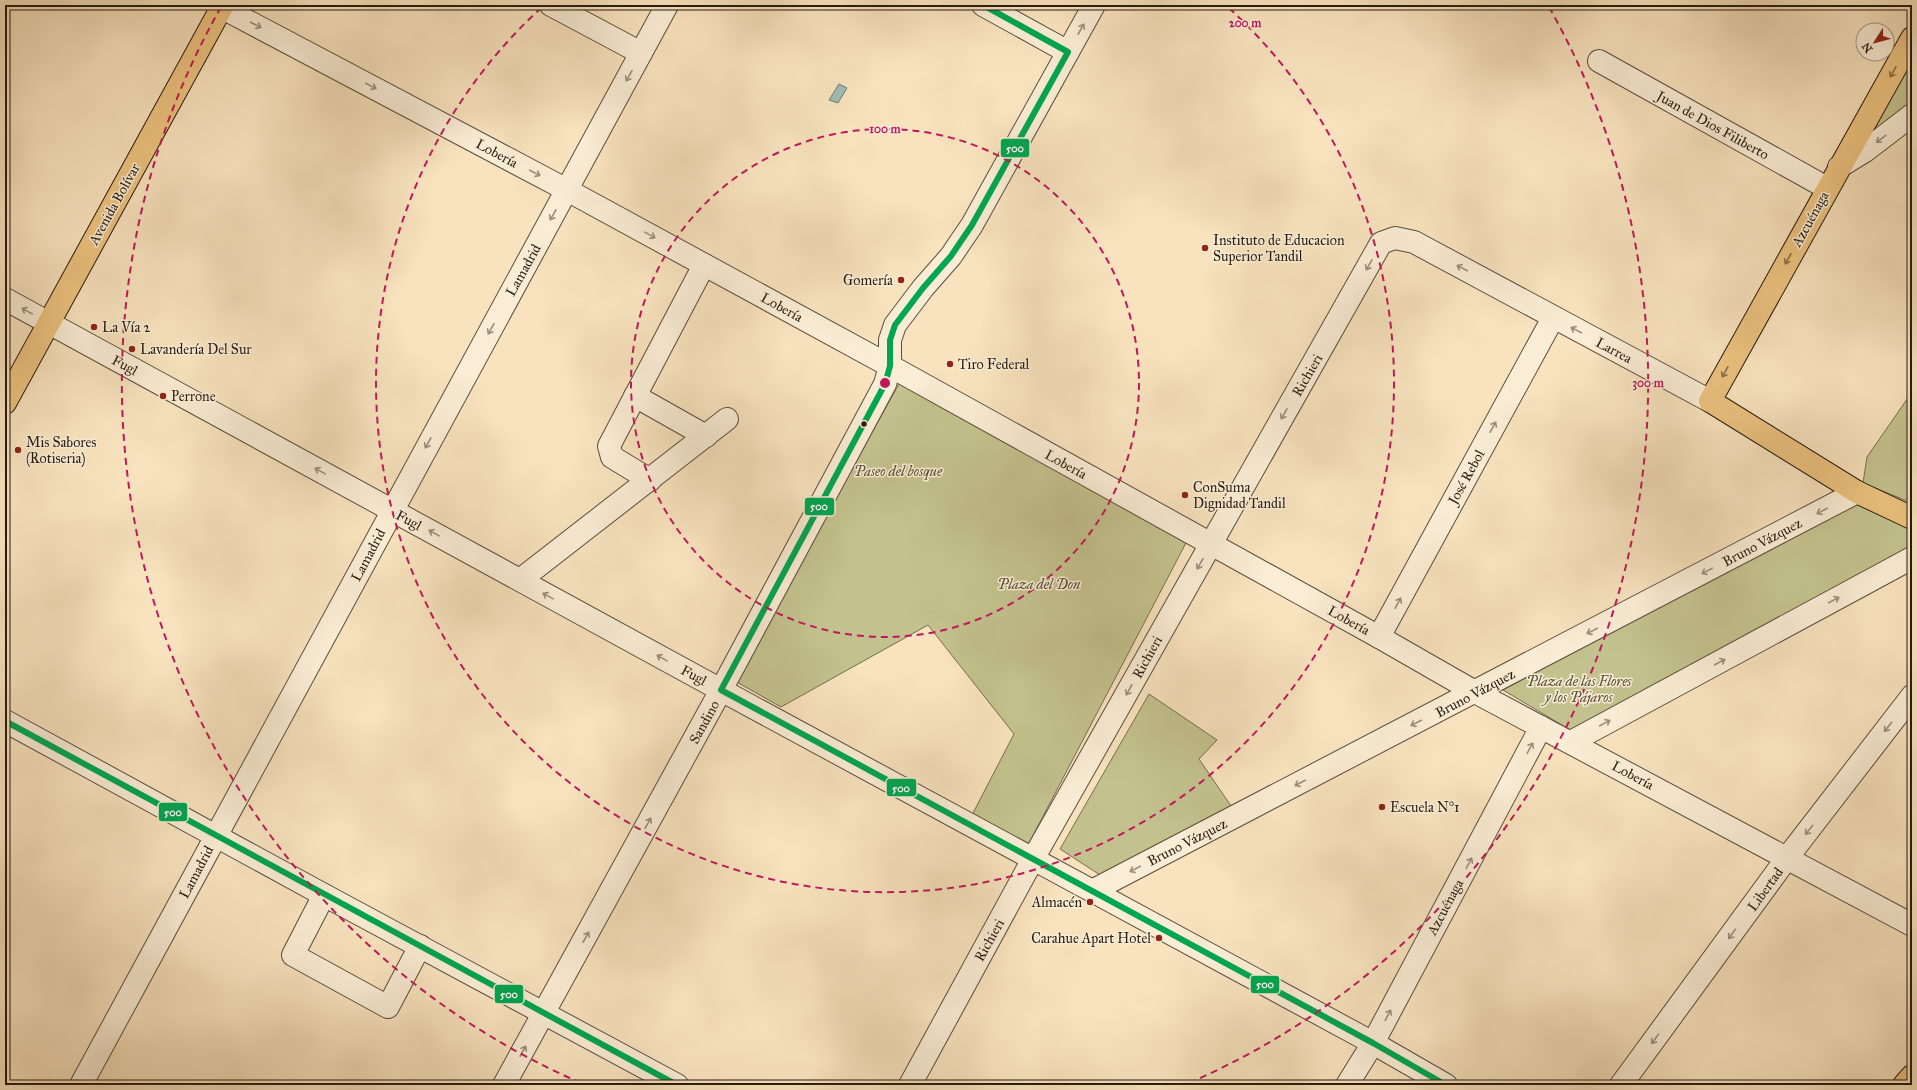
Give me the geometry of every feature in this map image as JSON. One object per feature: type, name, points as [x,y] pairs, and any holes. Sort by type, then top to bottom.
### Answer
[{"type":"main road","name":"Avenida Bolívar","points":[[5,403],[220,6]]},
{"type":"main road","name":"Azcuénaga","points":[[1710,401],[1827,188],[1912,38]]},
{"type":"main road","name":"Larrea","points":[[1710,401],[1857,492],[1912,518]]},
{"type":"main road","points":[[1904,1085],[1912,1076]]},
{"type":"street","points":[[551,5],[641,54]]},
{"type":"street","name":"Lamadrid","points":[[81,1085],[667,5]]},
{"type":"street","points":[[983,5],[1068,52]]},
{"type":"street","name":"Sandino","points":[[504,1085],[721,690],[885,384],[890,366],[890,340],[895,325],[923,288],[951,256],[972,225],[1094,5]]},
{"type":"street","name":"Lobería","points":[[220,6],[567,190],[890,366],[1379,637],[1475,692],[1912,925]]},
{"type":"street","name":"Juan de Dios Filiberto","points":[[1599,61],[1827,188]]},
{"type":"street","points":[[1839,167],[1865,151],[1912,115]]},
{"type":"street","name":"Larrea","points":[[1395,238],[1414,242],[1710,401]]},
{"type":"street","name":"Richieri","points":[[910,1085],[1033,859],[1382,243],[1395,238]]},
{"type":"street","points":[[650,480],[612,457],[609,446],[704,265]]},
{"type":"street","name":"Fugl","points":[[5,299],[721,690],[1373,1043],[1446,1085]]},
{"type":"street","name":"José Rebol","points":[[1379,637],[1553,318]]},
{"type":"street","points":[[635,396],[706,436]]},
{"type":"street","points":[[520,580],[727,419]]},
{"type":"street","name":"Bruno Vázquez","points":[[1092,891],[1857,492]]},
{"type":"street","points":[[1571,742],[1912,558]]},
{"type":"street","name":"Libertad","points":[[1622,1085],[1787,858],[1912,696]]},
{"type":"street","points":[[5,721],[677,1085]]},
{"type":"street","name":"Azcuénaga","points":[[1348,1085],[1373,1043],[1541,727]]},
{"type":"street","points":[[324,895],[293,955],[388,1007],[420,946]]},
{"type":"green space","points":[[1912,60],[1912,110],[1864,145]]},
{"type":"green space","name":"Plaza del Don","points":[[900,382],[1188,539],[1028,845],[972,815],[1014,734],[928,625],[781,707],[735,681]]},
{"type":"green space","points":[[1912,392],[1912,503],[1863,483],[1867,457]]},
{"type":"green space","name":"Plaza de las Flores y los Pájaros","points":[[1857,500],[1912,531],[1912,545],[1572,731],[1503,690]]},
{"type":"green space","points":[[1149,694],[1217,740],[1199,759],[1231,806],[1100,875],[1060,849]]},
{"type":"water","points":[[839,84],[847,88],[838,103],[829,100]]},
{"type":"transit line","name":"500","points":[[983,5],[1068,52],[972,225],[951,256],[923,288],[895,325],[890,340],[890,366],[885,384],[721,690],[1373,1043],[1446,1085]]},
{"type":"transit line","name":"500","points":[[5,721],[677,1085]]},
{"type":"place","name":"Instituto de Educacion Superior Tandil","points":[[1205,248]]},
{"type":"place","name":"Gomería","points":[[901,280]]},
{"type":"place","name":"La Vía 2","points":[[94,327]]},
{"type":"place","name":"Lavandería Del Sur","points":[[132,349]]},
{"type":"place","name":"Tiro Federal","points":[[950,364]]},
{"type":"place","name":"Perrone","points":[[163,396]]},
{"type":"place","name":"Mis Sabores (Rotiseria)","points":[[18,450]]},
{"type":"place","name":"ConSuma Dignidad Tandil","points":[[1185,495]]},
{"type":"place","name":"Escuela N°1","points":[[1382,807]]},
{"type":"place","name":"Almacén","points":[[1090,902]]},
{"type":"place","name":"Carahue Apart Hotel","points":[[1159,938]]},
{"type":"park label","name":"Paseo del bosque","points":[[898,471]]}]
